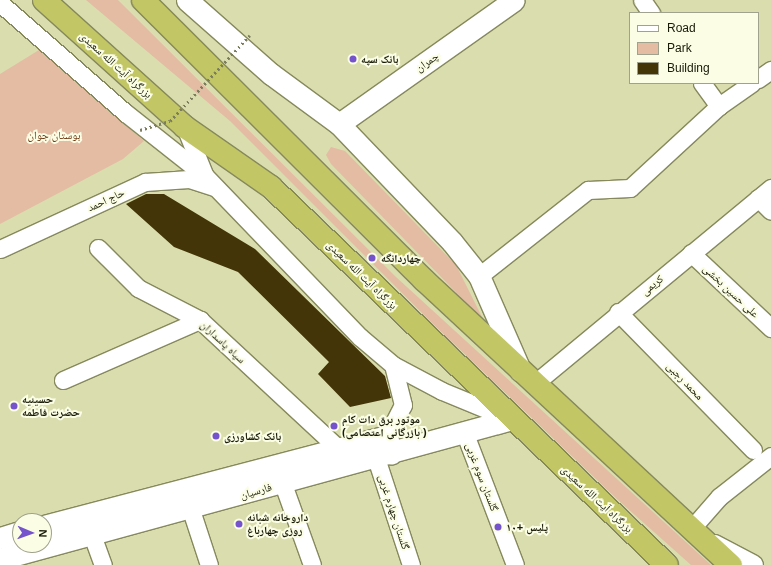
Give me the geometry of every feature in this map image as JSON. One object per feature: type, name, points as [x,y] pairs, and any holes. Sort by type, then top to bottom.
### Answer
[{"type":"highway","name":"بزرگراه آیت الله سعیدی","points":[[44,0],[185,127],[271,187],[512,420],[668,565]]},
{"type":"highway","points":[[142,0],[335,194],[528,378],[731,565]]},
{"type":"street","points":[[187,0],[271,74],[339,124],[452,242],[479,276],[528,378]]},
{"type":"street","name":"چمران","points":[[339,124],[514,0]]},
{"type":"street","points":[[642,0],[650,12]]},
{"type":"street","points":[[0,3],[127,114],[204,175],[360,337],[393,364],[442,391],[512,420]]},
{"type":"street","points":[[759,78],[771,70]]},
{"type":"street","points":[[703,84],[719,106]]},
{"type":"street","points":[[479,276],[588,190],[630,188],[719,106],[751,84]]},
{"type":"street","points":[[185,127],[204,175]]},
{"type":"street","name":"حاج احمد","points":[[0,249],[145,182],[189,179],[216,188]]},
{"type":"street","points":[[765,193],[771,211]]},
{"type":"street","name":"کریمی","points":[[528,378],[618,312],[765,193]]},
{"type":"street","name":"سپاه پاسداران","points":[[98,248],[138,288],[200,320],[339,449]]},
{"type":"street","name":"علی حسین بخشی","points":[[691,253],[771,328]]},
{"type":"street","name":"محمد رجبی","points":[[618,312],[753,450]]},
{"type":"street","points":[[62,380],[200,320]]},
{"type":"street","points":[[385,450],[404,405],[393,364]]},
{"type":"street","name":"فارسیان","points":[[1,561],[283,484],[385,450],[465,434],[512,420]]},
{"type":"street","name":"گلستان سوم غربی","points":[[465,434],[515,565]]},
{"type":"street","name":"فارسیان","points":[[52,524],[339,449],[385,450]]},
{"type":"street","name":"گلستان چهارم غربی","points":[[385,450],[411,565]]},
{"type":"street","points":[[752,565],[698,534],[719,497],[771,456]]},
{"type":"street","points":[[283,484],[312,565]]},
{"type":"street","points":[[191,510],[209,565]]},
{"type":"street","points":[[0,538],[12,534]]},
{"type":"street","points":[[92,535],[103,565]]},
{"type":"path","points":[[140,130],[170,121],[250,34]]},
{"type":"green space","points":[[86,0],[118,0],[396,277],[711,565],[691,565],[617,499],[432,323],[230,121]]},
{"type":"green space","name":"بوستان جوان","points":[[39,50],[144,141],[123,159],[0,224],[0,74]]},
{"type":"green space","points":[[331,147],[345,151],[456,265],[484,321],[331,164],[326,155]]},
{"type":"building","points":[[146,194],[164,194],[255,249],[385,376],[391,398],[350,407],[318,374],[329,362],[238,272],[174,247],[126,204]]},
{"type":"place","name":"بانک سپه","points":[[353,59]]},
{"type":"place","name":"چهاردانگه","points":[[372,258]]},
{"type":"place","name":"حسینیه حضرت فاطمه","points":[[14,406]]},
{"type":"place","name":"موتور برق دات کام (بازرگانی اعتصامی )","points":[[334,426]]},
{"type":"place","name":"بانک کشاورزی","points":[[216,436]]},
{"type":"place","name":"داروخانه شبانه روزی چهارباغ","points":[[239,524]]},
{"type":"place","name":"پلیس +۱۰","points":[[498,527]]}]
